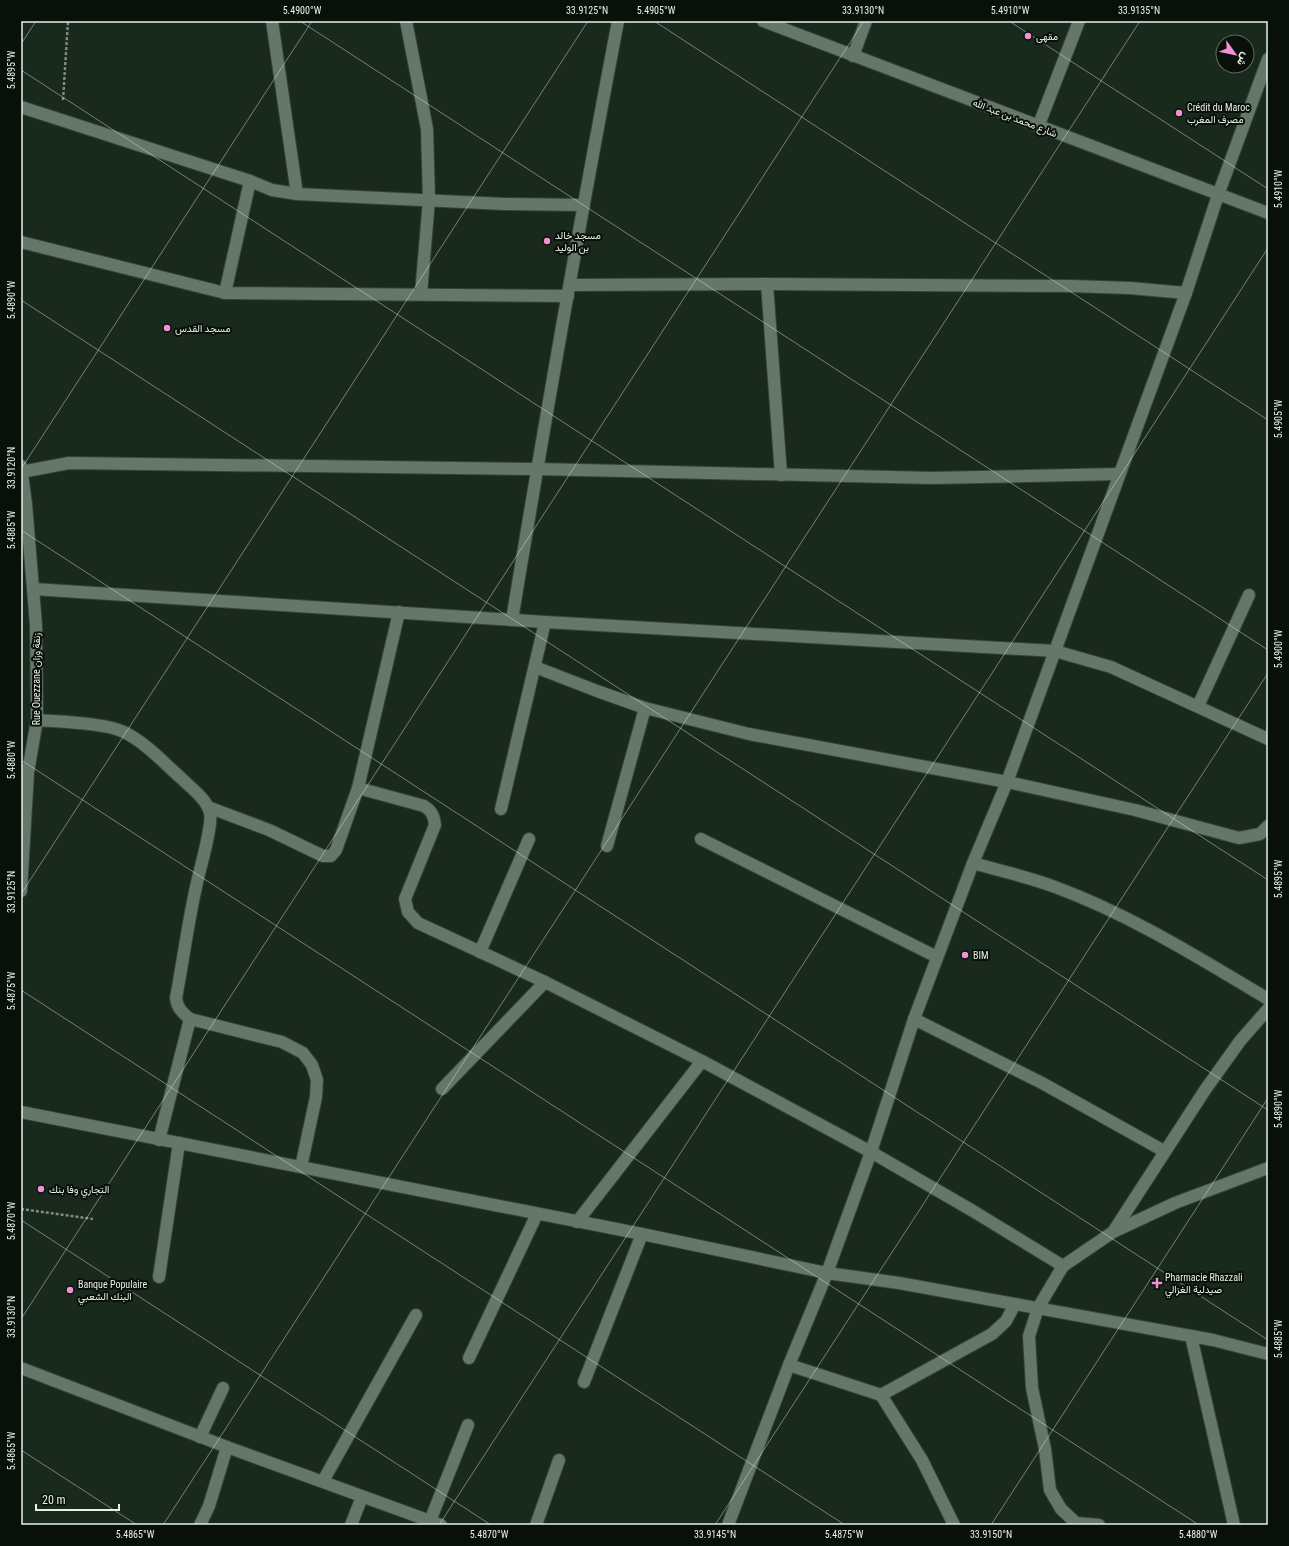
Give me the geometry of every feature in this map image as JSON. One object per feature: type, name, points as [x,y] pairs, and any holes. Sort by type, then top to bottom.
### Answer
[{"type":"street","points":[[272,21],[297,194]]},
{"type":"street","points":[[406,21],[427,129],[429,200],[421,294]]},
{"type":"street","points":[[512,620],[537,469],[618,21]]},
{"type":"street","name":"شارع محمد بن عبد الله","points":[[763,21],[1038,127],[1268,213]]},
{"type":"street","points":[[853,56],[866,21]]},
{"type":"street","points":[[1038,127],[1079,21]]},
{"type":"street","points":[[728,1525],[789,1365],[828,1272],[872,1152],[914,1019],[973,863],[1007,782],[1186,293],[1218,195],[1268,59]]},
{"type":"street","points":[[21,106],[250,181],[272,190],[297,194],[504,204],[584,205]]},
{"type":"street","points":[[225,293],[250,181]]},
{"type":"street","points":[[21,242],[225,293],[421,294],[767,284],[1070,286],[1130,288],[1186,293]]},
{"type":"street","points":[[767,284],[781,475]]},
{"type":"street","points":[[21,470],[69,463],[537,469],[933,478],[1119,474]]},
{"type":"street","name":"Rue Ouezzane زنقة وزان","points":[[21,470],[26,504],[36,625],[38,720],[25,772],[21,891]]},
{"type":"street","points":[[33,589],[512,620],[1055,651],[1111,667],[1268,738]]},
{"type":"street","points":[[1198,706],[1249,595]]},
{"type":"street","points":[[208,807],[269,830],[323,856],[331,856],[336,850],[358,788],[399,612]]},
{"type":"street","points":[[501,809],[545,622]]},
{"type":"street","points":[[535,667],[645,708],[749,734],[1007,782],[1135,810],[1238,838],[1260,834],[1268,826]]},
{"type":"street","points":[[607,846],[645,708]]},
{"type":"street","points":[[38,720],[104,726],[123,732],[148,748],[200,796],[208,807],[211,814],[210,825],[195,888],[176,998],[177,1006],[190,1019],[282,1042],[303,1053],[312,1065],[317,1080],[316,1097],[301,1167]]},
{"type":"street","points":[[358,788],[424,806],[432,811],[435,818],[435,825],[405,899],[408,912],[418,923],[545,982],[702,1061],[872,1152],[1063,1266]]},
{"type":"street","points":[[480,952],[529,839]]},
{"type":"street","points":[[701,839],[937,957]]},
{"type":"street","points":[[973,863],[1054,886],[1106,908],[1176,945],[1268,1000]]},
{"type":"street","points":[[442,1089],[545,982]]},
{"type":"street","points":[[1113,1232],[1204,1090],[1240,1041],[1268,1009]]},
{"type":"street","points":[[159,1140],[190,1019]]},
{"type":"street","points":[[914,1019],[1042,1083],[1164,1151]]},
{"type":"street","points":[[577,1222],[702,1061]]},
{"type":"street","points":[[21,1112],[828,1272],[899,1283],[1213,1340],[1268,1354]]},
{"type":"street","points":[[158,1277],[179,1143]]},
{"type":"street","points":[[1099,1525],[1076,1523],[1061,1509],[1050,1490],[1045,1450],[1032,1388],[1029,1336],[1038,1308],[1063,1266],[1113,1232],[1175,1203],[1268,1168]]},
{"type":"street","points":[[469,1358],[537,1214]]},
{"type":"street","points":[[584,1382],[642,1234]]},
{"type":"street","points":[[881,1395],[992,1334],[1006,1321],[1015,1304]]},
{"type":"street","points":[[323,1481],[416,1315]]},
{"type":"street","points":[[1191,1336],[1234,1525]]},
{"type":"street","points":[[789,1365],[881,1395],[922,1460],[954,1525]]},
{"type":"street","points":[[21,1368],[200,1437],[436,1523],[468,1425]]},
{"type":"street","points":[[200,1437],[223,1388]]},
{"type":"street","points":[[200,1525],[209,1506],[227,1447]]},
{"type":"street","points":[[536,1525],[559,1460]]},
{"type":"street","points":[[351,1525],[362,1497]]},
{"type":"path","points":[[62,120],[68,21]]},
{"type":"path","points":[[21,1209],[93,1219]]},
{"type":"place","name":"مقهى","points":[[1028,36]]},
{"type":"place","name":"Crédit du Maroc مصرف المغرب","points":[[1179,113]]},
{"type":"place","name":"مسجد خالد بن الوليد","points":[[547,241]]},
{"type":"place","name":"مسجد القدس","points":[[167,328]]},
{"type":"place","name":"BIM","points":[[965,955]]},
{"type":"place","name":"التجاري وفا بنك","points":[[41,1189]]},
{"type":"place","name":"Pharmacie Rhazzali صيدلية الغزالي","points":[[1157,1283]]},
{"type":"place","name":"Banque Populaire البنك الشعبي","points":[[70,1290]]}]
